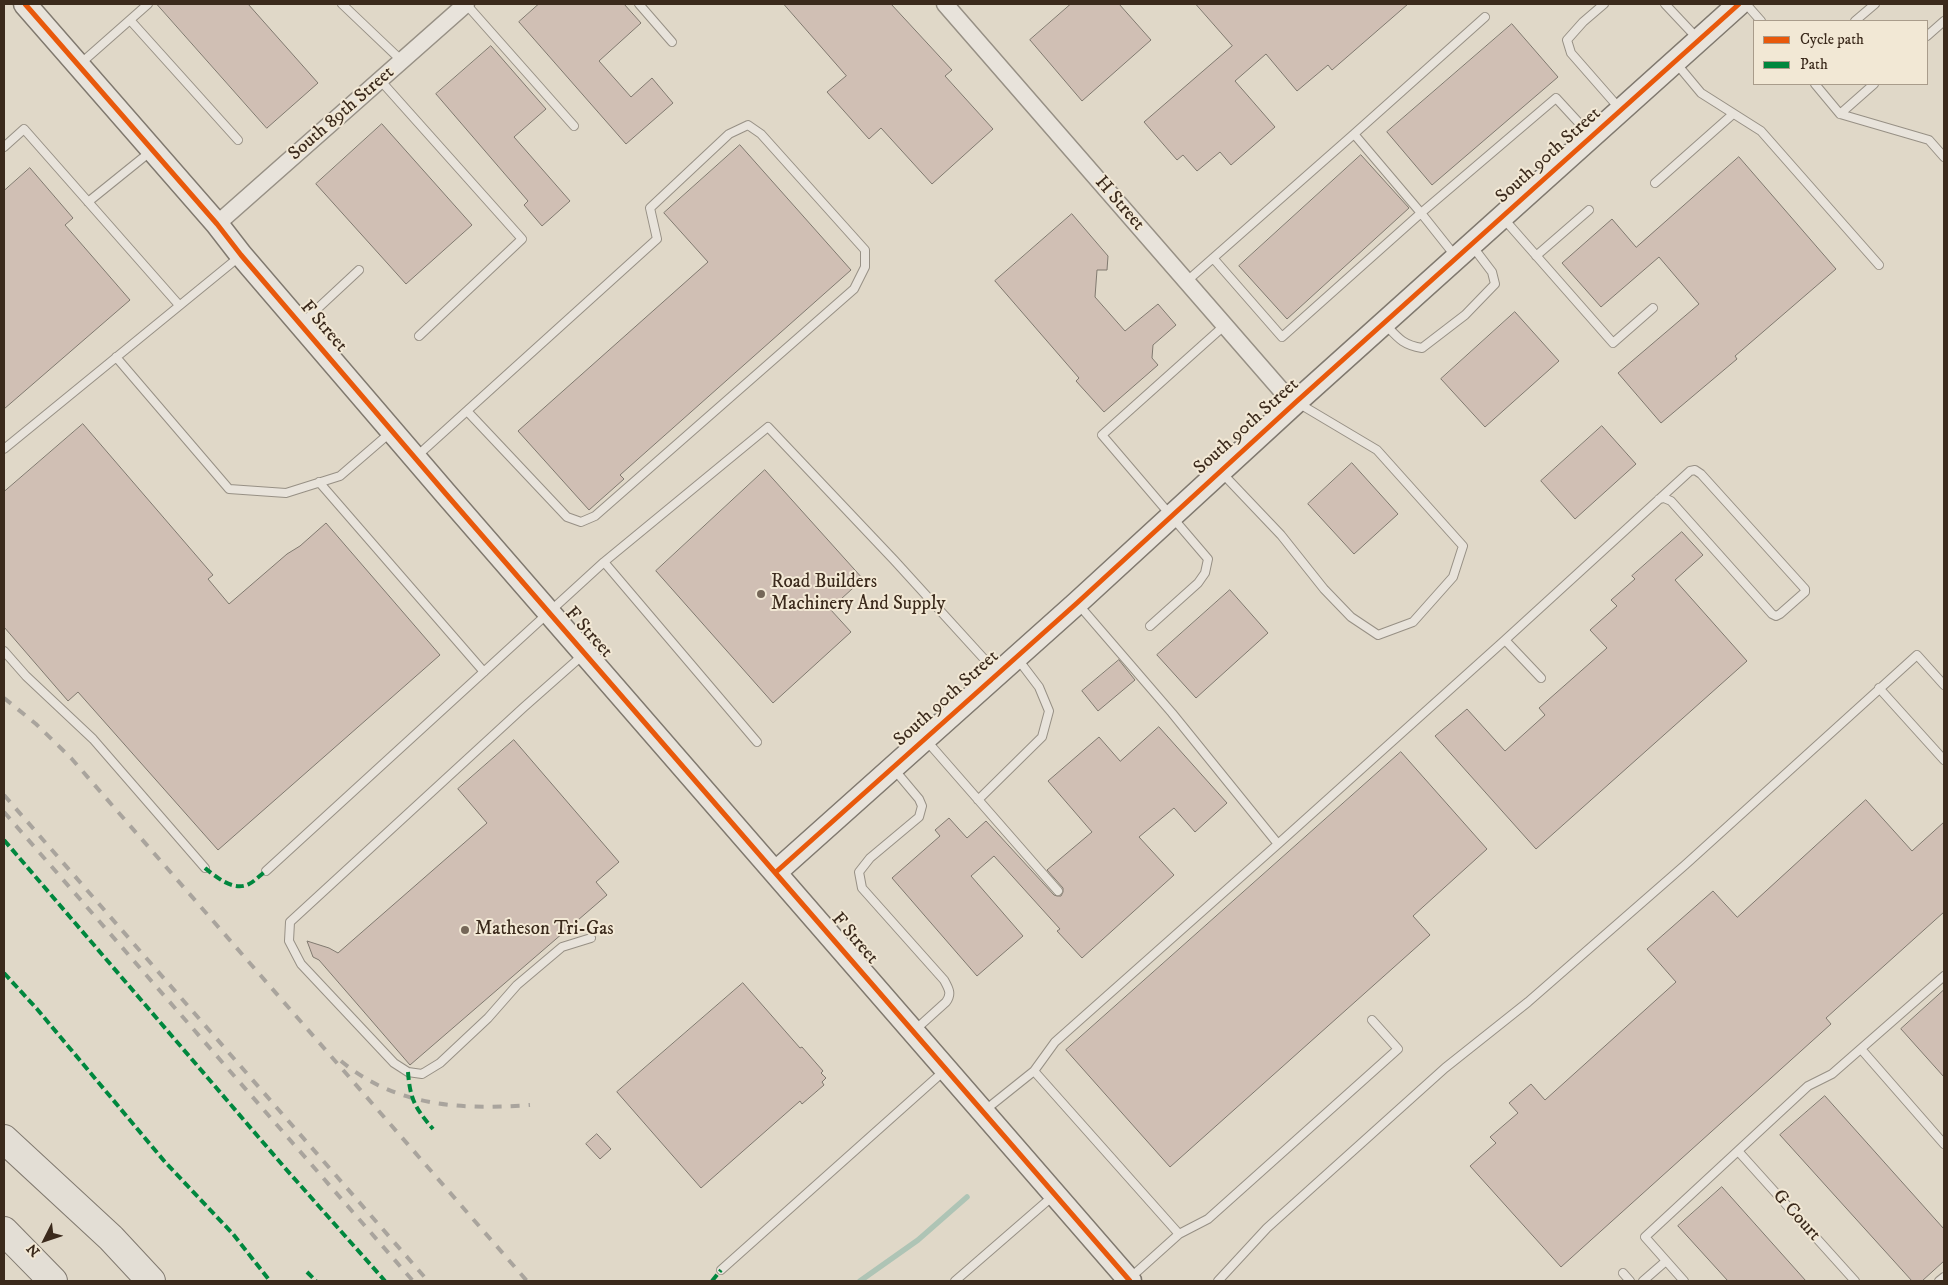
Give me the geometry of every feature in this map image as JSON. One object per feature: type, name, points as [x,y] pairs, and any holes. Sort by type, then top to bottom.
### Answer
[{"type":"highway","points":[[4,1139],[111,1238],[151,1281]]},
{"type":"highway","points":[[4,1231],[53,1281]]},
{"type":"street","name":"F Street","points":[[25,4],[217,224],[392,431],[1129,1280]]},
{"type":"street","name":"South 89th Street","points":[[217,224],[466,4]]},
{"type":"street","name":"H Street","points":[[945,4],[1281,390],[1296,402]]},
{"type":"street","name":"South 90th Street","points":[[776,872],[1739,4]]},
{"type":"lane","points":[[78,66],[148,4]]},
{"type":"lane","points":[[342,4],[402,61]]},
{"type":"lane","points":[[466,4],[574,126]]},
{"type":"lane","points":[[639,4],[672,42]]},
{"type":"lane","points":[[1604,4],[1583,22],[1567,40],[1571,53],[1621,110]]},
{"type":"lane","points":[[1665,4],[1698,40]]},
{"type":"lane","points":[[1746,4],[1760,20]]},
{"type":"lane","points":[[1856,20],[1875,4]]},
{"type":"lane","points":[[1187,281],[1485,16]]},
{"type":"lane","points":[[130,20],[238,140]]},
{"type":"lane","points":[[1928,35],[1944,21]]},
{"type":"lane","points":[[1675,61],[1701,93],[1760,131],[1879,265]]},
{"type":"lane","points":[[380,80],[522,239],[419,336]]},
{"type":"lane","points":[[1816,85],[1840,114],[1929,140],[1944,157]]},
{"type":"lane","points":[[1840,114],[1873,85]]},
{"type":"lane","points":[[1213,258],[1282,337],[1421,212],[1556,98],[1592,137]]},
{"type":"lane","points":[[1655,183],[1733,114]]},
{"type":"lane","points":[[415,457],[657,239],[650,208],[729,134],[748,125],[761,134],[865,250],[865,267],[854,290],[595,516],[581,522],[567,517],[467,411]]},
{"type":"lane","points":[[4,147],[24,129],[179,305]]},
{"type":"lane","points":[[1354,134],[1421,212],[1464,252],[1492,272],[1495,284],[1465,315],[1422,348],[1409,346],[1401,341],[1385,324]]},
{"type":"lane","points":[[88,202],[152,151]]},
{"type":"lane","points":[[1536,256],[1589,210]]},
{"type":"lane","points":[[1502,218],[1613,343],[1653,308]]},
{"type":"lane","points":[[5,445],[242,255]]},
{"type":"lane","points":[[301,324],[359,270]]},
{"type":"lane","points":[[1150,626],[1198,583],[1205,573],[1208,559],[1102,435],[1225,325]]},
{"type":"lane","points":[[116,357],[229,489],[286,492],[340,476],[392,431]]},
{"type":"lane","points":[[1220,471],[1281,536],[1324,589],[1351,617],[1378,635],[1413,622],[1453,576],[1463,546],[1377,450],[1296,402]]},
{"type":"lane","points":[[266,871],[604,562],[768,427],[894,560],[997,674]]},
{"type":"lane","points":[[983,1112],[1034,1071],[1055,1042],[1505,640],[1659,499],[1690,471],[1695,470],[1701,474],[1805,589],[1805,592],[1780,614],[1776,616],[1772,614],[1670,501],[1664,498],[1659,499]]},
{"type":"lane","points":[[320,482],[484,672]]},
{"type":"lane","points":[[604,562],[757,742]]},
{"type":"lane","points":[[1076,603],[1172,713],[1278,844]]},
{"type":"lane","points":[[1505,640],[1541,678]]},
{"type":"lane","points":[[4,651],[26,676],[93,738],[205,868]]},
{"type":"lane","points":[[585,653],[290,922],[288,941],[301,964],[394,1063],[408,1072],[422,1074],[440,1063],[488,1018],[517,985],[562,947],[591,938]]},
{"type":"lane","points":[[1218,1281],[1267,1228],[1438,1075],[1528,1002],[1686,865],[1917,655],[1944,686]]},
{"type":"lane","points":[[978,800],[1042,737],[1049,711],[1038,688],[1016,656]]},
{"type":"lane","points":[[1879,688],[1944,760]]},
{"type":"lane","points":[[925,739],[1058,891]]},
{"type":"lane","points":[[893,768],[919,799],[922,810],[919,817],[870,858],[859,872],[859,880],[862,888],[877,907],[944,980],[950,990],[950,997],[946,1002],[914,1032]]},
{"type":"lane","points":[[1684,1281],[1645,1237],[1808,1086],[1832,1074],[1944,976]]},
{"type":"lane","points":[[1129,1280],[1179,1234],[1208,1219],[1398,1049],[1372,1020]]},
{"type":"lane","points":[[1861,1049],[1944,1144]]},
{"type":"lane","points":[[721,1270],[946,1070]]},
{"type":"lane","points":[[1034,1071],[1179,1234]]},
{"type":"lane","name":"G Court","points":[[1738,1151],[1854,1281]]},
{"type":"lane","points":[[955,1281],[1055,1195]]},
{"type":"lane","points":[[1643,1281],[1666,1261]]},
{"type":"lane","points":[[1623,1273],[1630,1281]]},
{"type":"lane","points":[[1939,1281],[1944,1277]]},
{"type":"building","points":[[157,4],[248,4],[318,83],[267,128]]},
{"type":"building","points":[[539,4],[624,4],[641,23],[599,61],[631,97],[652,78],[673,103],[626,144],[519,22]]},
{"type":"building","points":[[784,4],[891,4],[952,70],[945,76],[993,129],[932,184],[881,128],[869,139],[827,92],[846,76]]},
{"type":"building","points":[[1071,4],[1119,4],[1151,40],[1082,101],[1030,40]]},
{"type":"building","points":[[1196,4],[1408,4],[1332,70],[1328,65],[1297,91],[1266,54],[1235,81],[1275,127],[1231,165],[1220,152],[1197,171],[1183,155],[1177,160],[1144,122],[1232,46]]},
{"type":"building","points":[[1512,24],[1558,77],[1432,185],[1387,132]]},
{"type":"building","points":[[491,46],[546,109],[514,137],[570,201],[542,226],[524,205],[528,201],[436,94]]},
{"type":"building","points":[[382,124],[472,225],[406,284],[316,184]]},
{"type":"building","points":[[740,145],[851,270],[620,475],[624,479],[589,510],[518,431],[708,262],[664,213]]},
{"type":"building","points":[[1361,155],[1409,208],[1287,319],[1239,266]]},
{"type":"building","points":[[1739,157],[1836,269],[1735,356],[1737,359],[1661,423],[1618,373],[1699,304],[1659,257],[1601,307],[1562,263],[1612,219],[1636,247]]},
{"type":"building","points":[[30,168],[73,218],[65,225],[130,300],[4,409],[4,191]]},
{"type":"building","points":[[1072,214],[1108,256],[1107,270],[1097,270],[1095,297],[1125,331],[1158,304],[1176,325],[1153,345],[1152,358],[1158,365],[1104,412],[1076,381],[1079,378],[995,281]]},
{"type":"building","points":[[1515,312],[1559,361],[1485,427],[1441,379]]},
{"type":"building","points":[[83,424],[213,575],[208,579],[229,604],[326,523],[440,655],[218,850],[78,692],[68,701],[4,627],[4,492]]},
{"type":"building","points":[[1602,426],[1636,464],[1575,519],[1541,481]]},
{"type":"building","points":[[1352,463],[1398,514],[1354,554],[1308,504]]},
{"type":"building","name":"Road Builders Machinery And Supply","points":[[765,470],[863,579],[830,609],[851,632],[773,703],[656,571]]},
{"type":"building","points":[[1682,532],[1703,555],[1675,580],[1747,661],[1536,849],[1435,736],[1467,709],[1505,751],[1545,715],[1539,708],[1607,648],[1590,630],[1617,606],[1611,600],[1635,579],[1632,576]]},
{"type":"building","points":[[1230,590],[1268,633],[1196,698],[1157,655]]},
{"type":"building","points":[[1119,660],[1135,680],[1098,711],[1082,691]]},
{"type":"building","points":[[1159,727],[1227,803],[1195,832],[1174,808],[1139,837],[1174,875],[1082,958],[1057,931],[1060,929],[994,856],[971,876],[1023,936],[977,976],[892,878],[940,836],[935,830],[949,818],[967,838],[986,821],[1054,895],[1061,896],[1063,888],[1047,870],[1092,832],[1048,781],[1099,737],[1120,761]]},
{"type":"building","name":"Matheson Tri-Gas","points":[[514,740],[619,862],[596,882],[607,895],[410,1065],[319,960],[313,957],[307,941],[338,953],[487,823],[458,789]]},
{"type":"building","points":[[1401,752],[1487,849],[1413,916],[1430,935],[1170,1167],[1066,1050]]},
{"type":"building","points":[[1866,800],[1912,851],[1944,822],[1944,912],[1826,1018],[1831,1024],[1561,1267],[1470,1166],[1496,1143],[1490,1137],[1518,1113],[1509,1103],[1531,1084],[1545,1100],[1676,982],[1647,949],[1713,891],[1737,917]]},
{"type":"building","points":[[743,983],[800,1048],[802,1047],[823,1071],[821,1073],[826,1078],[822,1082],[824,1085],[802,1104],[800,1101],[701,1188],[617,1092]]},
{"type":"building","points":[[1944,990],[1944,1077],[1901,1029]]},
{"type":"building","points":[[1825,1096],[1944,1229],[1944,1261],[1922,1281],[1912,1281],[1780,1135]]},
{"type":"building","points":[[597,1134],[611,1149],[600,1159],[586,1144]]},
{"type":"building","points":[[1722,1187],[1806,1281],[1728,1281],[1678,1226]]},
{"type":"waterway","points":[[860,1281],[918,1240],[967,1197]]},
{"type":"railway","points":[[4,698],[36,724],[71,758],[527,1281]]},
{"type":"railway","points":[[4,795],[428,1281]]},
{"type":"railway","points":[[4,812],[413,1281]]},
{"type":"railway","points":[[341,1061],[362,1076],[384,1088],[431,1102],[480,1107],[530,1105]]},
{"type":"marked path","points":[[4,840],[285,1168],[385,1281]]},
{"type":"marked path","points":[[205,868],[231,885],[237,886],[249,884],[266,871]]},
{"type":"marked path","points":[[4,973],[37,1009],[165,1162],[233,1234],[270,1281]]},
{"type":"marked path","points":[[408,1072],[414,1103],[433,1129]]},
{"type":"marked path","points":[[712,1281],[721,1270]]},
{"type":"marked path","points":[[307,1272],[316,1281]]},
{"type":"cycle path","points":[[25,4],[217,224],[241,255],[446,494],[1130,1281]]},
{"type":"cycle path","points":[[776,872],[1077,603],[1296,402],[1739,4]]},
{"type":"place","name":"Road Builders Machinery And Supply","points":[[761,594]]},
{"type":"place","name":"Matheson Tri-Gas","points":[[465,930]]}]
